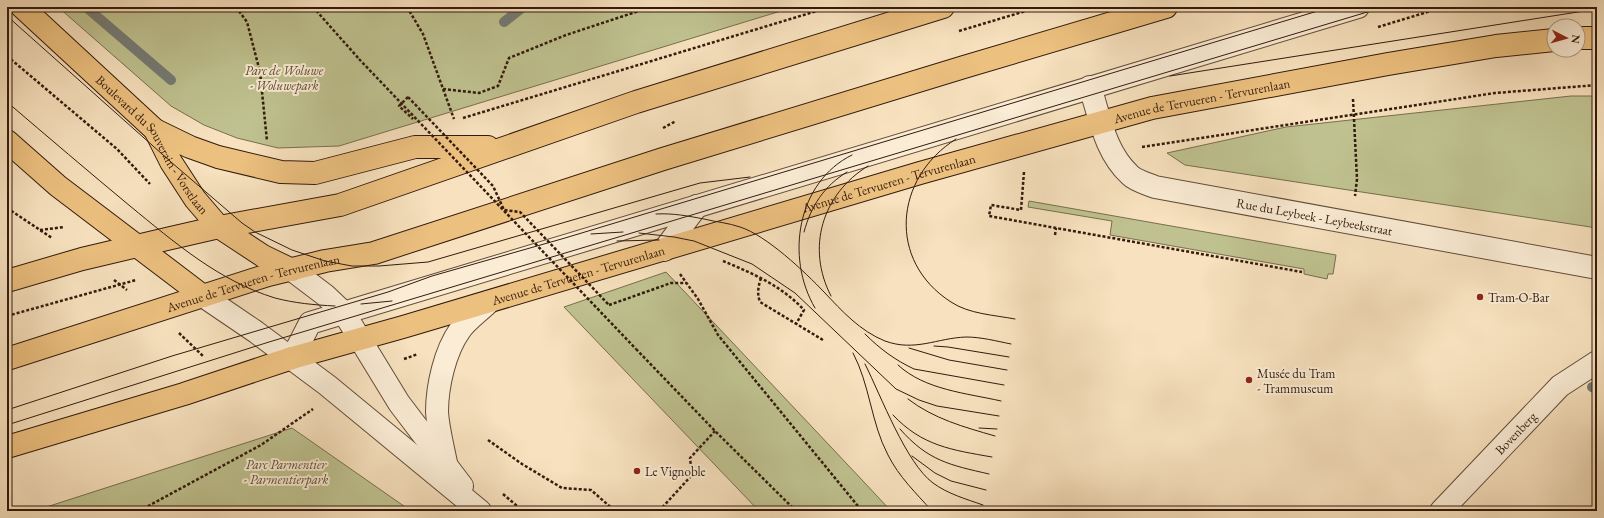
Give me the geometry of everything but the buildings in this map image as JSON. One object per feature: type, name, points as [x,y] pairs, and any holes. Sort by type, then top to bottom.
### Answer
[{"type":"main road","name":"Boulevard du Souverain - Vorstlaan","points":[[22,7],[155,130],[171,162],[195,199],[219,228],[263,256],[292,270]]},
{"type":"main road","points":[[7,281],[82,259],[138,246],[219,228],[340,205],[636,102],[943,7]]},
{"type":"main road","name":"Avenue de Tervueren - Tervurenlaan","points":[[7,359],[203,296],[292,270],[326,261],[374,253],[663,160],[972,64],[1166,7]]},
{"type":"main road","points":[[1586,38],[1597,38]]},
{"type":"main road","name":"Avenue de Tervueren - Tervurenlaan","points":[[7,447],[184,394],[292,358],[489,302],[920,173],[1100,124],[1152,108],[1350,71],[1496,46],[1546,41]]},
{"type":"main road","points":[[155,130],[190,147],[218,157],[280,172],[315,173],[415,147],[507,147]]},
{"type":"main road","points":[[7,141],[58,186],[203,296]]},
{"type":"street","points":[[292,358],[310,323],[1358,7]]},
{"type":"street","name":"Rue du Leybeek - Leybeekstraat","points":[[1090,87],[1100,124],[1111,152],[1131,176],[1155,187],[1597,268]]},
{"type":"street","points":[[664,250],[697,206]]},
{"type":"street","points":[[292,270],[325,295],[344,313],[359,340],[399,403],[479,510]]},
{"type":"street","points":[[203,296],[292,358],[479,510]]},
{"type":"street","points":[[446,465],[437,413],[440,379],[448,355],[460,329],[489,302]]},
{"type":"street","name":"Bovenberg","points":[[1441,511],[1560,386],[1597,362]]},
{"type":"path","points":[[236,7],[247,22],[260,72],[268,146]]},
{"type":"path","points":[[313,7],[358,59],[715,431],[796,511]]},
{"type":"path","points":[[407,7],[423,34],[455,120],[448,122]]},
{"type":"path","points":[[443,89],[480,93],[498,86],[509,58],[566,35],[652,7]]},
{"type":"path","points":[[462,118],[830,7]]},
{"type":"path","points":[[7,56],[117,149],[151,185]]},
{"type":"path","points":[[1350,71],[1355,114],[1358,180],[1351,224]]},
{"type":"path","points":[[1111,152],[1496,93],[1597,85]]},
{"type":"path","points":[[442,124],[423,130],[399,106],[408,97],[493,186],[504,210]]},
{"type":"path","points":[[1024,169],[1021,210],[991,205],[989,216],[1302,272]]},
{"type":"path","points":[[7,208],[40,230]]},
{"type":"path","points":[[504,210],[520,212],[609,304],[671,283],[686,283]]},
{"type":"path","points":[[1055,235],[1056,228]]},
{"type":"path","points":[[719,260],[761,278],[788,295],[804,310],[796,324]]},
{"type":"path","points":[[679,272],[698,299],[718,335],[862,511]]},
{"type":"path","points":[[761,278],[758,287],[758,297],[760,302],[823,340]]},
{"type":"path","points":[[120,284],[189,342],[226,379]]},
{"type":"path","points":[[576,296],[598,290]]},
{"type":"path","points":[[139,511],[261,445],[315,407]]},
{"type":"path","points":[[659,511],[692,475],[690,458],[715,431]]},
{"type":"path","points":[[488,440],[522,464],[562,488],[591,490],[615,511]]},
{"type":"path","points":[[499,490],[523,511]]},
{"type":"green space","name":"Parc de Woluwe - Woluwepark","points":[[58,7],[794,7],[339,146],[278,148],[237,138],[204,125],[171,106]]},
{"type":"green space","points":[[1571,96],[1597,96],[1597,228],[1185,165],[1167,153],[1286,127]]},
{"type":"green space","points":[[1029,201],[1336,255],[1333,274],[1328,274],[1327,279],[1304,274],[1304,269],[1110,235],[1112,221],[1028,207]]},
{"type":"green space","points":[[666,272],[891,511],[759,511],[564,307]]},
{"type":"green space","name":"Parc Parmentier - Parmentierpark","points":[[292,428],[411,511],[34,511]]},
{"type":"waterway","points":[[86,7],[171,80]]},
{"type":"waterway","points":[[504,22],[523,7]]},
{"type":"waterway","points":[[1592,387],[1597,389]]},
{"type":"tram line","points":[[7,410],[172,356],[388,292],[432,276],[565,238],[1331,7]]},
{"type":"tram line","points":[[7,425],[269,342],[1384,7]]},
{"type":"tram line","points":[[1170,76],[1597,9]]},
{"type":"tram line","points":[[7,16],[242,223],[255,232],[292,250],[325,261],[352,266],[379,266],[428,262],[700,183],[750,177]]},
{"type":"tram line","points":[[7,102],[163,233],[216,271],[254,291],[275,298],[304,304],[335,306]]},
{"type":"tram line","points":[[956,139],[935,156],[920,175],[910,197],[906,220],[908,243],[916,265],[930,285],[951,302],[974,312],[1015,319]]},
{"type":"tram line","points":[[815,308],[806,288],[800,266],[799,244],[802,222],[808,202],[819,183],[833,167],[852,155]]},
{"type":"tram line","points":[[831,296],[824,278],[820,259],[820,241],[823,224],[829,207],[839,191],[852,178],[868,166]]},
{"type":"tram line","points":[[804,232],[810,214],[825,190],[847,172]]},
{"type":"tram line","points":[[656,214],[674,214],[698,218],[731,224],[750,231],[785,255],[859,326],[885,341],[896,344],[916,345],[966,337],[983,338],[1011,344]]},
{"type":"tram line","points":[[591,234],[623,232]]},
{"type":"tram line","points":[[639,233],[694,241],[752,264],[795,293],[896,389],[919,400],[937,406],[999,416]]},
{"type":"tram line","points":[[617,241],[659,240]]},
{"type":"tram line","points":[[361,304],[392,301]]},
{"type":"tram line","points":[[865,334],[888,354],[914,369],[1004,385]]},
{"type":"tram line","points":[[934,346],[1009,357]]},
{"type":"tram line","points":[[909,348],[949,360],[1007,370]]},
{"type":"tram line","points":[[853,353],[859,365],[882,443],[892,463],[903,478],[932,511]]},
{"type":"tram line","points":[[865,364],[904,445],[923,473],[933,483],[945,490],[983,505]]},
{"type":"tram line","points":[[898,365],[921,380],[933,385],[960,393],[1001,401]]},
{"type":"tram line","points":[[908,399],[939,417],[961,426],[995,436]]},
{"type":"tram line","points":[[893,415],[915,434],[938,445],[992,457]]},
{"type":"tram line","points":[[979,428],[997,429]]},
{"type":"tram line","points":[[900,429],[910,440],[930,455],[963,468],[989,474]]},
{"type":"tram line","points":[[912,456],[935,473],[951,481],[986,490]]},
{"type":"place","name":"Tram-O-Bar","points":[[1480,297]]},
{"type":"place","name":"Musée du Tram - Trammuseum","points":[[1249,380]]},
{"type":"place","name":"Le Vignoble","points":[[637,471]]}]
